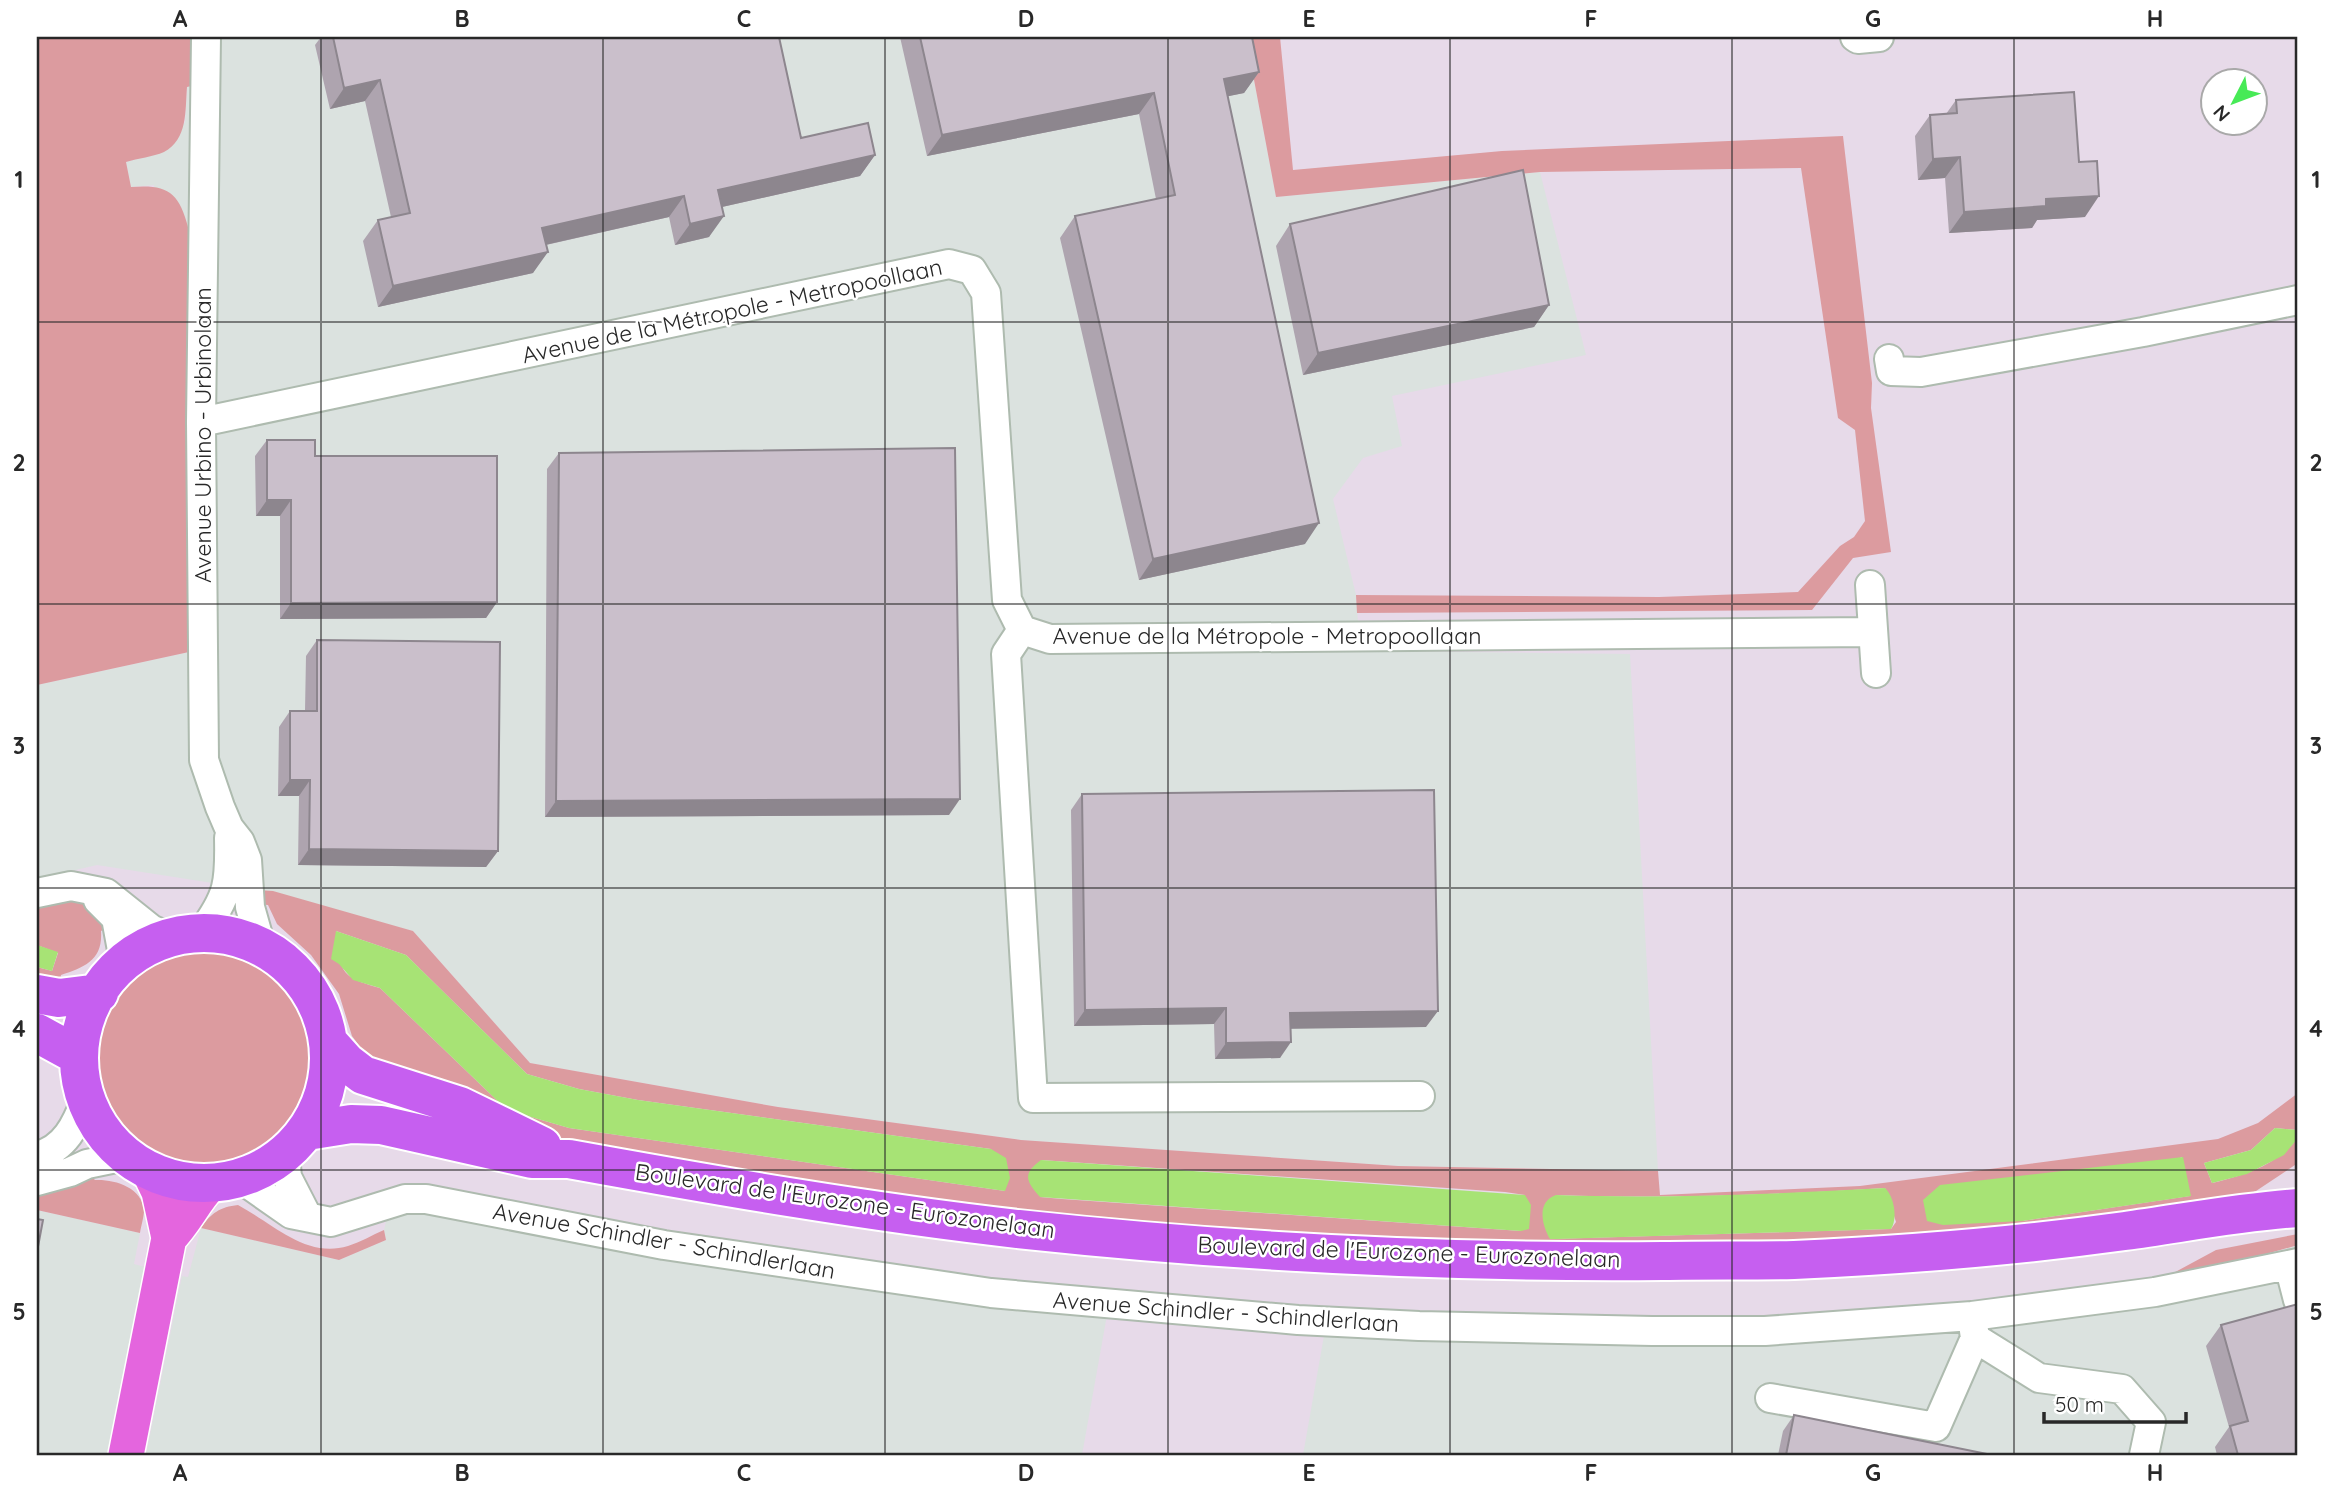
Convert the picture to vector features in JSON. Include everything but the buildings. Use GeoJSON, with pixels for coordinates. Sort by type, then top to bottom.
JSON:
{"type":"FeatureCollection","features":[{"type":"Feature","properties":{"kind":"highway"},"geometry":{"type":"LineString","coordinates":[[185,935],[232,936],[261,946],[290,966],[312,993],[326,1024],[329,1070],[324,1097],[296,1143],[264,1169],[226,1181],[178,1181],[137,1164],[102,1130],[86,1099],[80,1078],[79,1056],[83,1025],[108,977],[124,961],[146,947],[185,935]]}},
{"type":"Feature","properties":{"kind":"highway"},"geometry":{"type":"LineString","coordinates":[[37,994],[59,998],[99,993]]}},
{"type":"Feature","properties":{"kind":"highway"},"geometry":{"type":"LineString","coordinates":[[37,1033],[79,1056]]}},
{"type":"Feature","properties":{"kind":"highway","name":"Boulevard de l'Eurozone - Eurozonelaan"},"geometry":{"type":"LineString","coordinates":[[329,1043],[346,1062],[363,1075],[460,1106],[569,1159]]}},
{"type":"Feature","properties":{"kind":"highway","name":"Boulevard de l'Eurozone - Eurozonelaan"},"geometry":{"type":"LineString","coordinates":[[296,1143],[351,1124],[381,1125],[532,1159],[569,1159],[857,1207],[1017,1228],[1183,1243],[1434,1258],[1564,1262],[1795,1260],[2028,1242],[2124,1231],[2251,1211],[2298,1208]]}},
{"type":"Feature","properties":{"kind":"highway","name":"Boulevard de l'Eurozone - Eurozonelaan"},"geometry":{"type":"LineString","coordinates":[[2251,1211],[2298,1184]]}},
{"type":"Feature","properties":{"kind":"main road"},"geometry":{"type":"LineString","coordinates":[[126,1455],[169,1238],[159,1192],[137,1164]]}},
{"type":"Feature","properties":{"kind":"main road"},"geometry":{"type":"LineString","coordinates":[[169,1238],[178,1229],[195,1200],[226,1181]]}},
{"type":"Feature","properties":{"kind":"street","name":"Avenue Urbino - Urbinolaan"},"geometry":{"type":"LineString","coordinates":[[206,37],[201,422],[204,760],[211,787],[247,860],[250,907],[261,946]]}},
{"type":"Feature","properties":{"kind":"street"},"geometry":{"type":"LineString","coordinates":[[1855,37],[1879,37]]}},
{"type":"Feature","properties":{"kind":"street","name":"Avenue de la Métropole - Metropoollaan"},"geometry":{"type":"LineString","coordinates":[[201,422],[949,264],[972,270],[986,293],[1007,600],[1022,630],[1050,639],[1872,632]]}},
{"type":"Feature","properties":{"kind":"street"},"geometry":{"type":"LineString","coordinates":[[1889,359],[1891,371],[1921,372],[2143,332],[2298,300]]}},
{"type":"Feature","properties":{"kind":"street"},"geometry":{"type":"LineString","coordinates":[[1870,584],[1876,673]]}},
{"type":"Feature","properties":{"kind":"street"},"geometry":{"type":"LineString","coordinates":[[1022,630],[1006,653],[1032,1098],[1420,1096]]}},
{"type":"Feature","properties":{"kind":"street","name":"Avenue Urbino - Urbinolaan"},"geometry":{"type":"LineString","coordinates":[[185,935],[222,902],[231,867],[229,828]]}},
{"type":"Feature","properties":{"kind":"street"},"geometry":{"type":"LineString","coordinates":[[37,893],[71,886],[106,893],[151,929],[185,935]]}},
{"type":"Feature","properties":{"kind":"street"},"geometry":{"type":"LineString","coordinates":[[89,890],[116,918],[124,961]]}},
{"type":"Feature","properties":{"kind":"street"},"geometry":{"type":"LineString","coordinates":[[37,1156],[49,1153],[66,1138],[76,1124],[86,1099]]}},
{"type":"Feature","properties":{"kind":"street"},"geometry":{"type":"LineString","coordinates":[[296,1143],[288,1177],[307,1216]]}},
{"type":"Feature","properties":{"kind":"street"},"geometry":{"type":"LineString","coordinates":[[37,1181],[88,1164],[137,1164]]}},
{"type":"Feature","properties":{"kind":"street","name":"Avenue Schindler - Schindlerlaan"},"geometry":{"type":"LineString","coordinates":[[226,1181],[291,1214],[320,1221],[331,1222],[405,1199],[426,1199],[664,1245],[1004,1294],[1298,1320],[1511,1329],[1765,1331],[1973,1327],[2293,1264]]}},
{"type":"Feature","properties":{"kind":"street"},"geometry":{"type":"LineString","coordinates":[[2293,1264],[2298,1300]]}},
{"type":"Feature","properties":{"kind":"street"},"geometry":{"type":"LineString","coordinates":[[1770,1398],[1936,1427],[1973,1327],[2039,1378],[2122,1389],[2151,1422],[2147,1453]]}},
{"type":"Feature","properties":{"kind":"shaded area"},"geometry":{"type":"Polygon","coordinates":[[[37,37],[200,37],[200,84],[187,87],[184,124],[172,146],[164,152],[126,162],[131,187],[154,187],[170,193],[176,198],[188,227],[189,652],[37,685],[37,37]]]}},
{"type":"Feature","properties":{"kind":"shaded area"},"geometry":{"type":"Polygon","coordinates":[[[200,37],[1246,37],[1276,197],[1540,172],[1586,355],[1392,396],[1402,446],[1363,458],[1333,499],[1356,595],[1360,651],[1630,654],[1658,1171],[1398,1166],[1021,1140],[778,1107],[530,1063],[413,931],[257,890],[97,865],[37,879],[37,685],[189,652],[154,185],[131,187],[126,162],[163,152],[185,122],[187,87],[200,37]]]}},
{"type":"Feature","properties":{"kind":"shaded area"},"geometry":{"type":"Polygon","coordinates":[[[1246,37],[1280,37],[1293,170],[1502,151],[1843,136],[1872,383],[1871,408],[1891,552],[1853,558],[1812,610],[1357,613],[1356,595],[1659,597],[1798,592],[1840,546],[1854,537],[1865,521],[1855,430],[1838,418],[1801,168],[1540,172],[1276,197],[1246,37]]]}},
{"type":"Feature","properties":{"kind":"shaded area"},"geometry":{"type":"Polygon","coordinates":[[[257,890],[273,891],[413,931],[530,1063],[778,1107],[1021,1140],[1398,1166],[1658,1171],[1660,1195],[1860,1186],[2218,1139],[2258,1123],[2298,1093],[2298,1130],[2275,1128],[2251,1150],[2204,1163],[2212,1183],[2225,1180],[2269,1163],[2298,1138],[2298,1163],[2256,1191],[2222,1204],[1788,1247],[1332,1241],[859,1196],[573,1148],[366,1055],[352,1036],[339,994],[311,955],[277,924],[268,905],[256,904],[257,890]],[[336,931],[344,971],[357,980],[380,988],[507,1110],[569,1128],[1005,1191],[991,1149],[638,1100],[579,1089],[527,1074],[406,955],[336,931]],[[2182,1157],[2022,1221],[2190,1196],[2182,1157]],[[1041,1160],[1040,1197],[1521,1231],[1525,1195],[1041,1160]],[[1885,1188],[1762,1194],[1556,1195],[1550,1239],[1891,1229],[1896,1222],[1885,1188]]]}},
{"type":"Feature","properties":{"kind":"shaded area"},"geometry":{"type":"Polygon","coordinates":[[[70,901],[84,903],[110,926],[101,931],[99,949],[91,961],[61,975],[59,986],[37,985],[37,967],[52,971],[58,953],[37,945],[37,908],[70,901]]]}},
{"type":"Feature","properties":{"kind":"shaded area"},"geometry":{"type":"Polygon","coordinates":[[[336,931],[406,955],[527,1074],[579,1089],[638,1100],[991,1149],[1006,1158],[1010,1178],[1005,1191],[569,1128],[507,1110],[380,988],[353,980],[331,959],[336,931]]]}},
{"type":"Feature","properties":{"kind":"shaded area"},"geometry":{"type":"Polygon","coordinates":[[[37,945],[58,952],[52,971],[37,967],[37,945]]]}},
{"type":"Feature","properties":{"kind":"shaded area"},"geometry":{"type":"Polygon","coordinates":[[[204,953],[245,961],[280,984],[303,1019],[311,1060],[303,1101],[280,1136],[245,1159],[204,1167],[163,1159],[128,1136],[105,1101],[97,1060],[105,1019],[128,984],[163,961],[204,953]]]}},
{"type":"Feature","properties":{"kind":"shaded area"},"geometry":{"type":"Polygon","coordinates":[[[2275,1128],[2298,1130],[2298,1138],[2284,1155],[2247,1174],[2212,1183],[2204,1163],[2251,1150],[2275,1128]]]}},
{"type":"Feature","properties":{"kind":"shaded area"},"geometry":{"type":"Polygon","coordinates":[[[2183,1157],[2191,1196],[2022,1221],[1943,1225],[1927,1221],[1923,1200],[1940,1185],[2183,1157]]]}},
{"type":"Feature","properties":{"kind":"shaded area"},"geometry":{"type":"Polygon","coordinates":[[[1041,1160],[1525,1195],[1531,1205],[1529,1229],[1521,1231],[1040,1197],[1028,1178],[1031,1169],[1041,1160]]]}},
{"type":"Feature","properties":{"kind":"shaded area"},"geometry":{"type":"Polygon","coordinates":[[[89,1174],[95,1180],[126,1186],[138,1195],[144,1210],[140,1233],[37,1210],[37,1188],[89,1174]]]}},
{"type":"Feature","properties":{"kind":"shaded area"},"geometry":{"type":"Polygon","coordinates":[[[1885,1188],[1894,1207],[1891,1229],[1550,1239],[1542,1214],[1546,1203],[1556,1195],[1679,1196],[1885,1188]]]}},
{"type":"Feature","properties":{"kind":"shaded area"},"geometry":{"type":"Polygon","coordinates":[[[238,1205],[290,1237],[318,1248],[348,1246],[384,1230],[386,1240],[339,1260],[201,1228],[216,1212],[238,1205]]]}},
{"type":"Feature","properties":{"kind":"shaded area"},"geometry":{"type":"Polygon","coordinates":[[[37,1210],[140,1233],[134,1264],[145,1267],[108,1455],[37,1455],[37,1210]]]}},
{"type":"Feature","properties":{"kind":"shaded area"},"geometry":{"type":"Polygon","coordinates":[[[402,1210],[427,1210],[1107,1315],[1082,1455],[146,1455],[182,1276],[188,1277],[201,1228],[339,1260],[386,1240],[384,1230],[387,1217],[402,1210]]]}},
{"type":"Feature","properties":{"kind":"shaded area"},"geometry":{"type":"Polygon","coordinates":[[[2298,1234],[2298,1245],[2164,1283],[2166,1277],[2216,1250],[2298,1234]]]}},
{"type":"Feature","properties":{"kind":"shaded area"},"geometry":{"type":"Polygon","coordinates":[[[2298,1245],[2298,1455],[1303,1455],[1325,1330],[1914,1330],[2168,1305],[2164,1283],[2298,1245]]]}}]}
